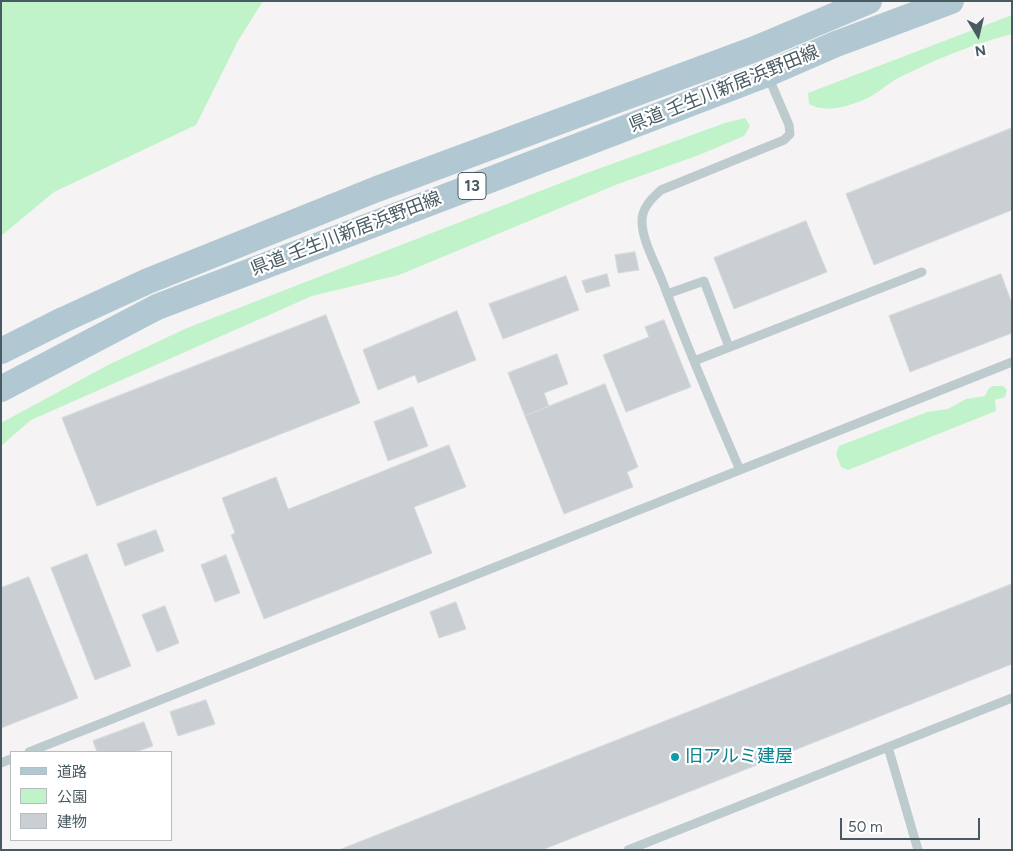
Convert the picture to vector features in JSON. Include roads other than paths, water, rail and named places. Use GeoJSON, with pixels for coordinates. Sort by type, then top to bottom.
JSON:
{"type":"FeatureCollection","features":[{"type":"Feature","properties":{"kind":"main road","name":"県道 壬生川新居浜野田線"},"geometry":{"type":"LineString","coordinates":[[1,389],[158,307],[761,62],[869,1]]}},
{"type":"Feature","properties":{"kind":"main road","name":"県道 壬生川新居浜野田線"},"geometry":{"type":"LineString","coordinates":[[1,352],[63,320],[166,274],[377,189],[761,62],[836,44],[951,1]]}},
{"type":"Feature","properties":{"kind":"lane"},"geometry":{"type":"LineString","coordinates":[[740,470],[667,294],[645,238],[642,223],[643,212],[654,196],[670,185],[784,140],[790,134],[786,116],[761,62]]}},
{"type":"Feature","properties":{"kind":"lane"},"geometry":{"type":"LineString","coordinates":[[694,361],[922,272]]}},
{"type":"Feature","properties":{"kind":"lane"},"geometry":{"type":"LineString","coordinates":[[667,294],[704,281],[729,347]]}},
{"type":"Feature","properties":{"kind":"lane"},"geometry":{"type":"LineString","coordinates":[[32,751],[1012,362]]}},
{"type":"Feature","properties":{"kind":"lane"},"geometry":{"type":"LineString","coordinates":[[628,850],[1012,698]]}},
{"type":"Feature","properties":{"kind":"lane"},"geometry":{"type":"LineString","coordinates":[[888,747],[918,850]]}},
{"type":"Feature","properties":{"kind":"place","name":"旧アルミ建屋"},"geometry":{"type":"Point","coordinates":[675,757]}}]}
